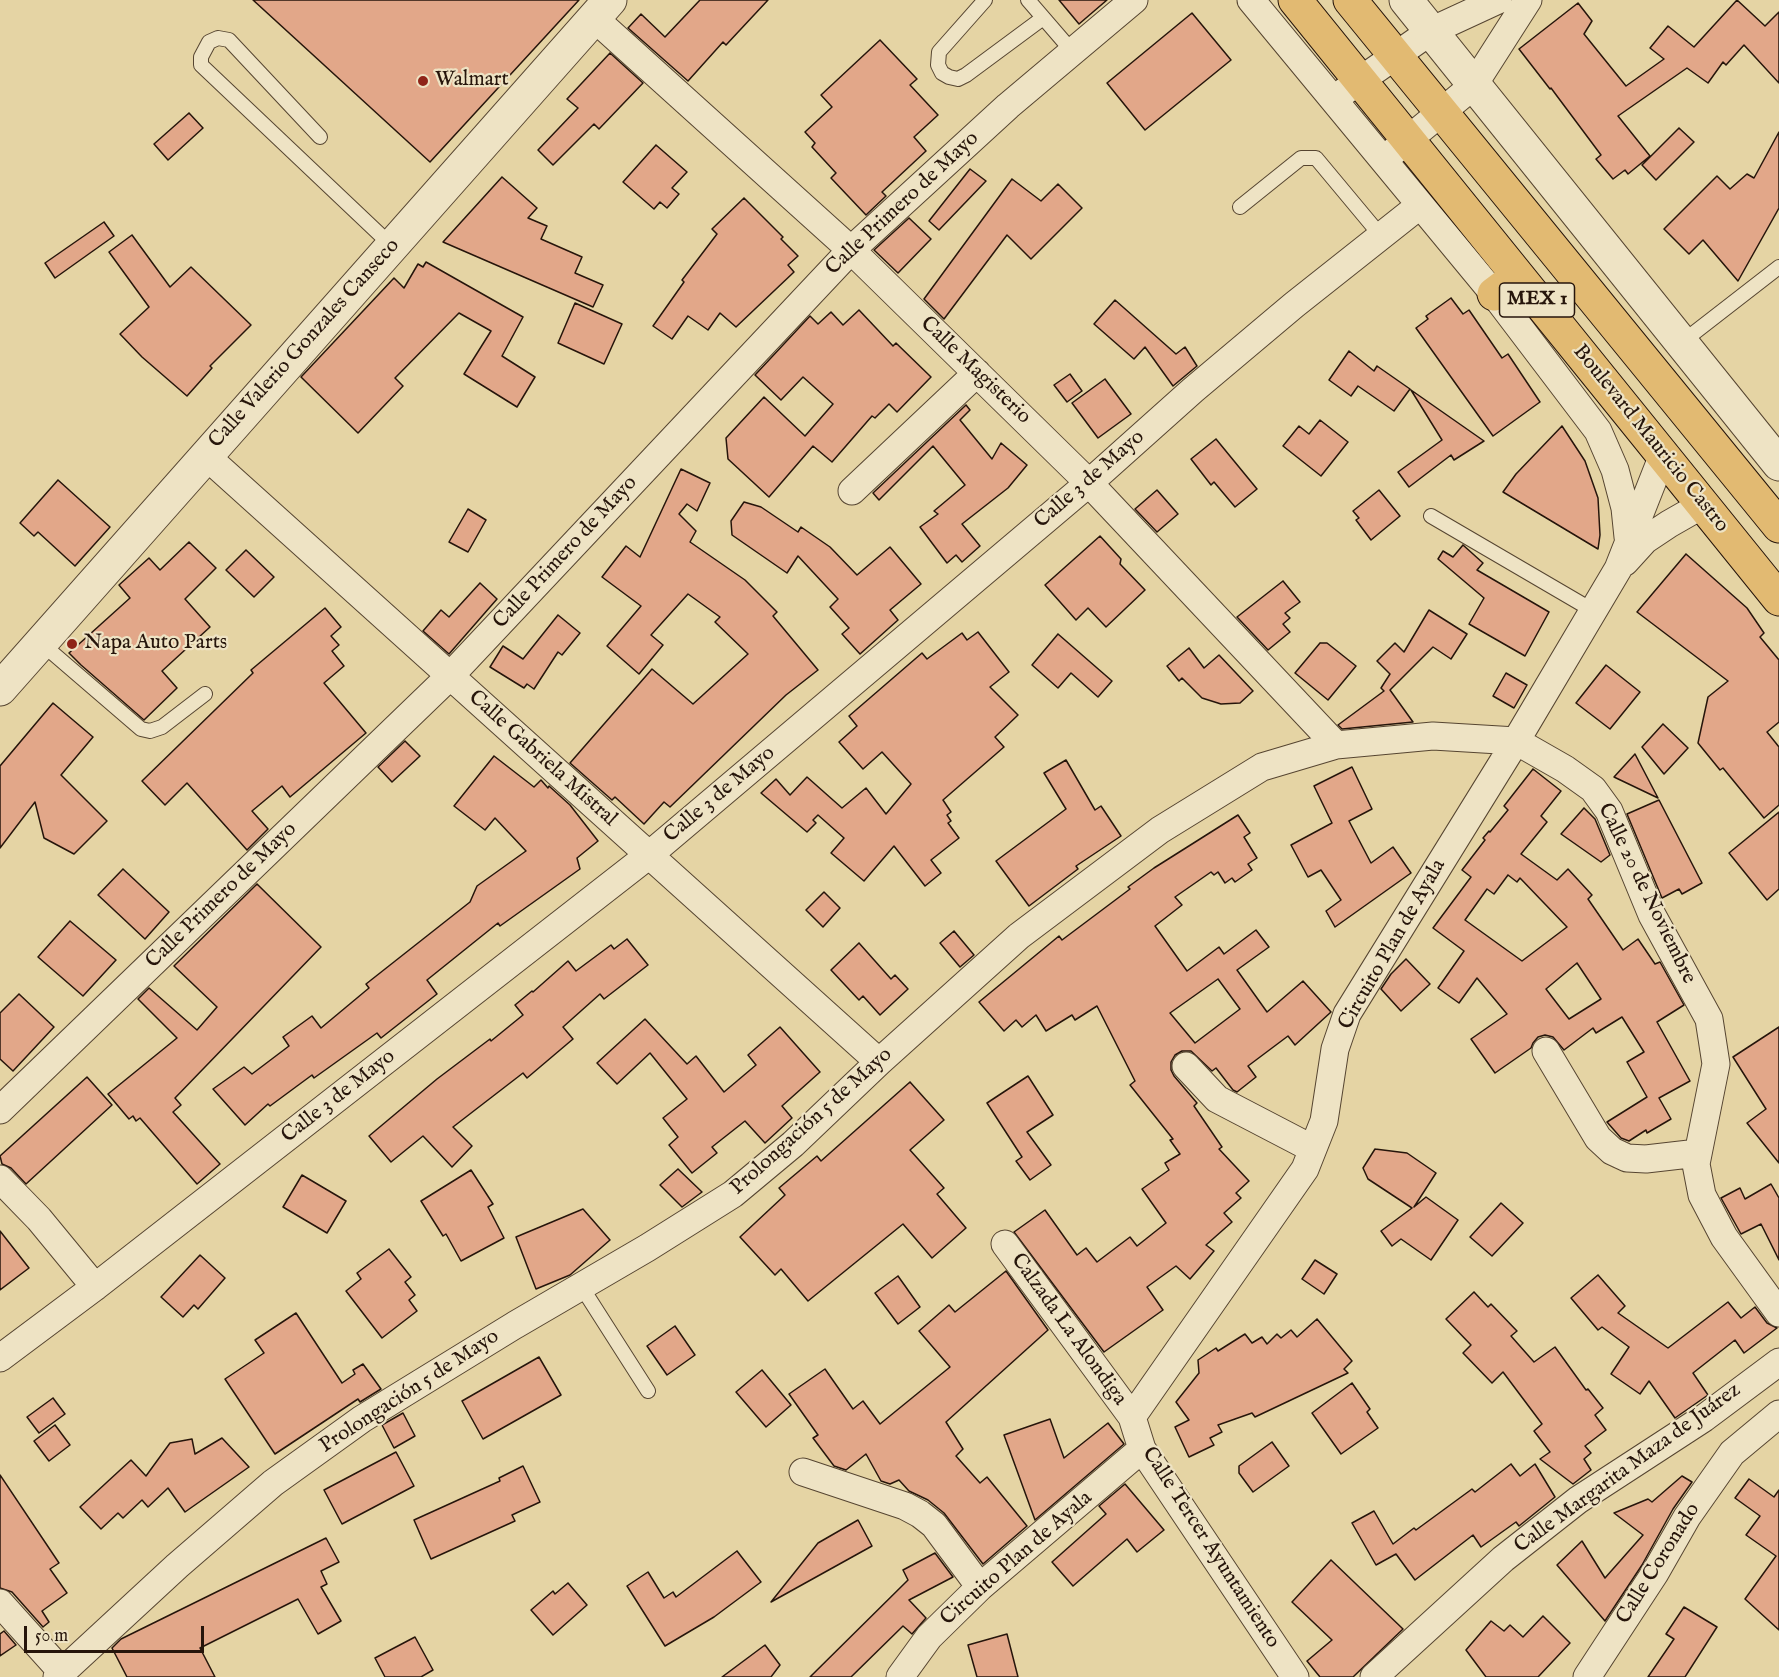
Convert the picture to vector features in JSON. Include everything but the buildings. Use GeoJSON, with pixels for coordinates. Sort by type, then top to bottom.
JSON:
{"type":"FeatureCollection","features":[{"type":"Feature","properties":{"kind":"main road","name":"Boulevard Mauricio Castro"},"geometry":{"type":"LineString","coordinates":[[1295,0],[1409,139],[1506,285],[1663,455],[1779,599]]}},
{"type":"Feature","properties":{"kind":"main road","name":"MEX 1"},"geometry":{"type":"LineString","coordinates":[[1350,0],[1779,526]]}},
{"type":"Feature","properties":{"kind":"street","name":"Calle Primero de Mayo"},"geometry":{"type":"LineString","coordinates":[[0,1110],[450,676],[851,250],[1008,106],[1134,0]]}},
{"type":"Feature","properties":{"kind":"street"},"geometry":{"type":"LineString","coordinates":[[1251,0],[1419,206],[1506,285],[1598,431],[1615,470],[1625,508],[1629,543]]}},
{"type":"Feature","properties":{"kind":"street"},"geometry":{"type":"LineString","coordinates":[[1406,0],[1779,464]]}},
{"type":"Feature","properties":{"kind":"street"},"geometry":{"type":"LineString","coordinates":[[1382,160],[1473,86],[1528,0]]}},
{"type":"Feature","properties":{"kind":"street"},"geometry":{"type":"LineString","coordinates":[[1332,100],[1431,31],[1481,3]]}},
{"type":"Feature","properties":{"kind":"street","name":"Calle Valerio Gonzales Canseco"},"geometry":{"type":"LineString","coordinates":[[0,689],[602,9]]}},
{"type":"Feature","properties":{"kind":"street","name":"Calle Magisterio"},"geometry":{"type":"LineString","coordinates":[[602,9],[1089,483],[1336,745]]}},
{"type":"Feature","properties":{"kind":"street","name":"Calle 3 de Mayo"},"geometry":{"type":"LineString","coordinates":[[0,1358],[95,1287],[649,855],[1089,483],[1276,320],[1419,206]]}},
{"type":"Feature","properties":{"kind":"street"},"geometry":{"type":"LineString","coordinates":[[852,491],[976,373]]}},
{"type":"Feature","properties":{"kind":"street","name":"Circuito Plan de Ayala"},"geometry":{"type":"LineString","coordinates":[[1132,1417],[1305,1169],[1323,1121],[1335,1049],[1347,1014],[1516,741],[1618,569],[1663,455]]}},
{"type":"Feature","properties":{"kind":"street","name":"Calle Gabriela Mistral"},"geometry":{"type":"LineString","coordinates":[[206,456],[879,1062]]}},
{"type":"Feature","properties":{"kind":"street","name":"Circuito Plan de Ayala"},"geometry":{"type":"LineString","coordinates":[[1618,569],[1645,540],[1704,504]]}},
{"type":"Feature","properties":{"kind":"street","name":"Prolongación 5 de Mayo"},"geometry":{"type":"LineString","coordinates":[[60,1675],[177,1566],[273,1483],[362,1419],[733,1194],[793,1144],[879,1062],[1019,936],[1160,830],[1262,767],[1336,745],[1433,736],[1516,741]]}},
{"type":"Feature","properties":{"kind":"street","name":"Calle 20 de Noviembre"},"geometry":{"type":"LineString","coordinates":[[1516,741],[1565,769],[1593,789],[1609,811],[1652,915],[1709,1019],[1716,1064],[1696,1164],[1702,1195],[1724,1238],[1779,1313]]}},
{"type":"Feature","properties":{"kind":"street"},"geometry":{"type":"LineString","coordinates":[[1546,1051],[1598,1138],[1612,1151],[1627,1158],[1646,1159],[1698,1154]]}},
{"type":"Feature","properties":{"kind":"street"},"geometry":{"type":"LineString","coordinates":[[1186,1066],[1218,1099],[1312,1149]]}},
{"type":"Feature","properties":{"kind":"street"},"geometry":{"type":"LineString","coordinates":[[0,1179],[39,1219],[95,1287]]}},
{"type":"Feature","properties":{"kind":"street","name":"Calzada La Alondiga"},"geometry":{"type":"LineString","coordinates":[[1005,1244],[1132,1417]]}},
{"type":"Feature","properties":{"kind":"street","name":"Calle Margarita Maza de Juárez"},"geometry":{"type":"LineString","coordinates":[[1374,1677],[1503,1559],[1578,1500],[1704,1418],[1779,1362]]}},
{"type":"Feature","properties":{"kind":"street"},"geometry":{"type":"LineString","coordinates":[[1704,1418],[1732,1453],[1779,1414]]}},
{"type":"Feature","properties":{"kind":"street","name":"Calle Tercer Ayuntamiento"},"geometry":{"type":"LineString","coordinates":[[1132,1417],[1142,1449],[1295,1677]]}},
{"type":"Feature","properties":{"kind":"street","name":"Circuito Plan de Ayala"},"geometry":{"type":"LineString","coordinates":[[900,1677],[929,1637],[980,1587],[1142,1449]]}},
{"type":"Feature","properties":{"kind":"street","name":"Calle Coronado"},"geometry":{"type":"LineString","coordinates":[[1587,1677],[1687,1517],[1732,1453]]}},
{"type":"Feature","properties":{"kind":"street"},"geometry":{"type":"LineString","coordinates":[[803,1472],[905,1506],[920,1514],[934,1525],[980,1587]]}},
{"type":"Feature","properties":{"kind":"street"},"geometry":{"type":"LineString","coordinates":[[0,1602],[60,1675]]}},
{"type":"Feature","properties":{"kind":"lane"},"geometry":{"type":"LineString","coordinates":[[985,0],[939,52],[938,65],[942,73],[949,77],[958,79],[966,75],[1043,18]]}},
{"type":"Feature","properties":{"kind":"lane"},"geometry":{"type":"LineString","coordinates":[[1028,0],[1072,51]]}},
{"type":"Feature","properties":{"kind":"lane"},"geometry":{"type":"LineString","coordinates":[[320,137],[229,40],[218,38],[208,42],[201,57],[201,65],[392,246]]}},
{"type":"Feature","properties":{"kind":"lane"},"geometry":{"type":"LineString","coordinates":[[1240,207],[1301,158],[1317,158],[1381,236]]}},
{"type":"Feature","properties":{"kind":"lane"},"geometry":{"type":"LineString","coordinates":[[1681,344],[1779,267]]}},
{"type":"Feature","properties":{"kind":"lane"},"geometry":{"type":"LineString","coordinates":[[1431,516],[1592,610]]}},
{"type":"Feature","properties":{"kind":"lane"},"geometry":{"type":"LineString","coordinates":[[41,643],[141,729],[150,731],[162,727],[205,694]]}},
{"type":"Feature","properties":{"kind":"lane"},"geometry":{"type":"LineString","coordinates":[[581,1286],[648,1391]]}},
{"type":"Feature","properties":{"kind":"place","name":"Walmart"},"geometry":{"type":"Point","coordinates":[423,81]}},
{"type":"Feature","properties":{"kind":"place","name":"Napa Auto Parts"},"geometry":{"type":"Point","coordinates":[72,644]}}]}
